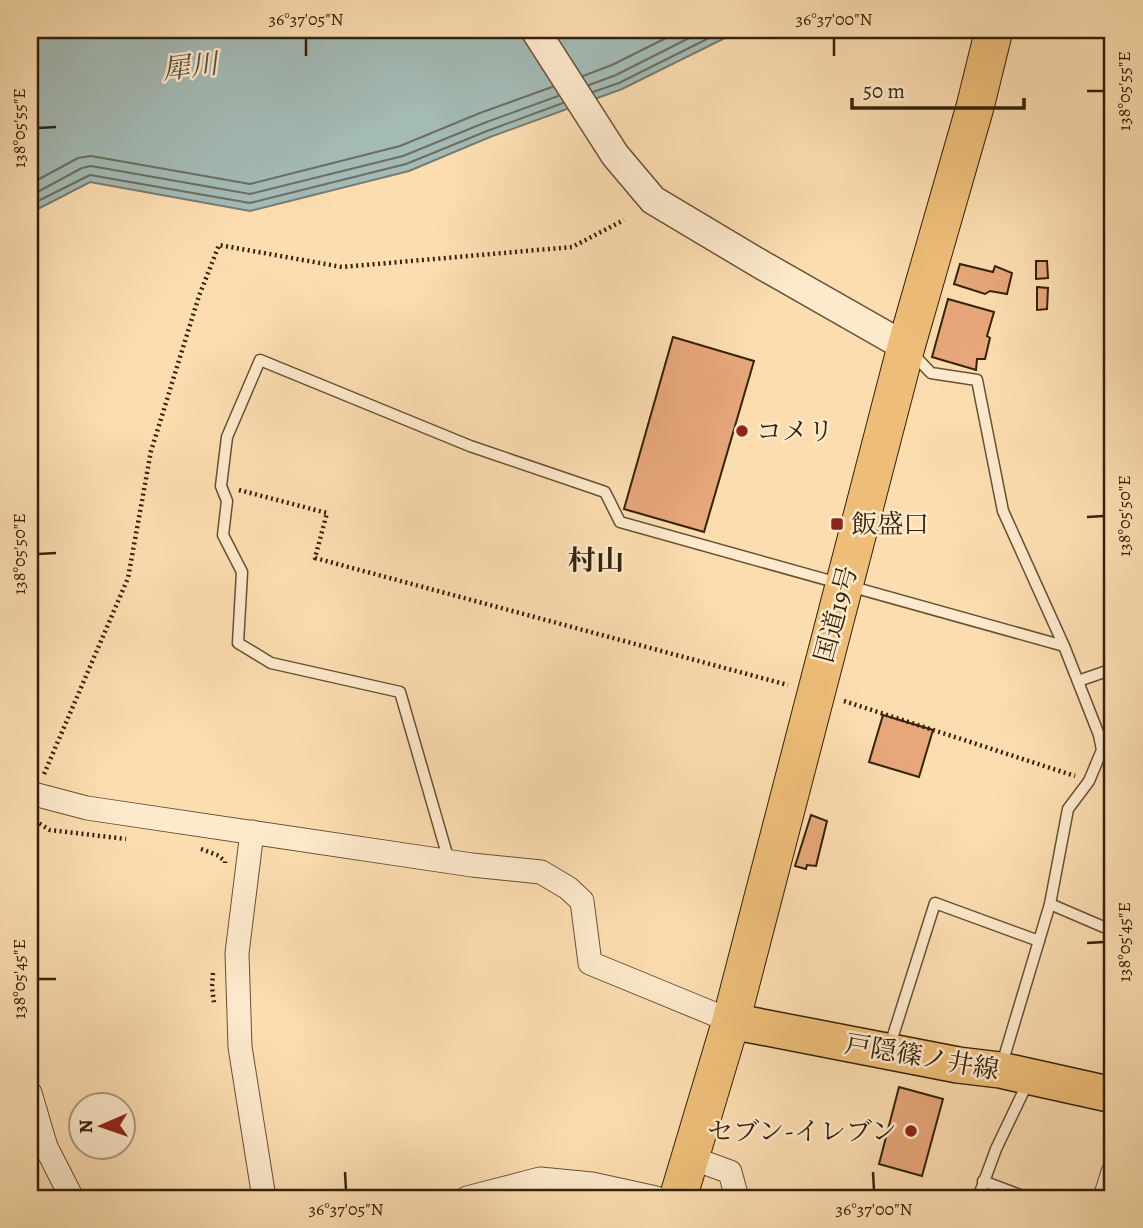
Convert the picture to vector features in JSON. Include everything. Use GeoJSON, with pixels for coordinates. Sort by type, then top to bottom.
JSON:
{"type":"FeatureCollection","features":[{"type":"Feature","properties":{"kind":"highway","name":"国道19号"},"geometry":{"type":"LineString","coordinates":[[677,1198],[731,1021],[906,347],[975,107],[994,30]]}},
{"type":"Feature","properties":{"kind":"main road","name":"戸隠篠ノ井線"},"geometry":{"type":"LineString","coordinates":[[731,1021],[1016,1074],[1113,1095]]}},
{"type":"Feature","properties":{"kind":"street"},"geometry":{"type":"LineString","coordinates":[[536,30],[615,155],[653,200],[906,347]]}},
{"type":"Feature","properties":{"kind":"street"},"geometry":{"type":"LineString","coordinates":[[30,793],[87,807],[449,861],[541,872],[568,888],[582,901],[590,963],[731,1021]]}},
{"type":"Feature","properties":{"kind":"street"},"geometry":{"type":"LineString","coordinates":[[252,832],[237,953],[240,1047],[264,1198]]}},
{"type":"Feature","properties":{"kind":"street"},"geometry":{"type":"LineString","coordinates":[[30,1093],[46,1147],[72,1198]]}},
{"type":"Feature","properties":{"kind":"street"},"geometry":{"type":"LineString","coordinates":[[689,1157],[730,1172],[737,1198]]}},
{"type":"Feature","properties":{"kind":"street"},"geometry":{"type":"LineString","coordinates":[[1105,1198],[1113,1172]]}},
{"type":"Feature","properties":{"kind":"street"},"geometry":{"type":"LineString","coordinates":[[467,1198],[540,1179],[592,1184],[656,1198]]}},
{"type":"Feature","properties":{"kind":"lane"},"geometry":{"type":"LineString","coordinates":[[906,347],[931,373],[977,380],[1003,511],[1064,646],[1099,735],[1102,750],[1089,781],[1068,809],[1050,904],[1039,941],[1016,1074],[996,1149],[978,1198]]}},
{"type":"Feature","properties":{"kind":"lane"},"geometry":{"type":"LineString","coordinates":[[449,861],[400,692],[271,663],[238,643],[242,572],[223,535],[227,501],[221,486],[228,437],[260,360],[470,446],[605,492],[620,522],[1064,646]]}},
{"type":"Feature","properties":{"kind":"lane"},"geometry":{"type":"LineString","coordinates":[[1078,681],[1113,669]]}},
{"type":"Feature","properties":{"kind":"lane"},"geometry":{"type":"LineString","coordinates":[[1101,742],[1113,739]]}},
{"type":"Feature","properties":{"kind":"lane"},"geometry":{"type":"LineString","coordinates":[[888,1051],[935,903],[1039,941]]}},
{"type":"Feature","properties":{"kind":"lane"},"geometry":{"type":"LineString","coordinates":[[1050,904],[1113,931]]}},
{"type":"Feature","properties":{"kind":"lane"},"geometry":{"type":"LineString","coordinates":[[983,1181],[1028,1198]]}},
{"type":"Feature","properties":{"kind":"path"},"geometry":{"type":"LineString","coordinates":[[221,486],[327,513],[315,558],[815,692],[1089,781]]}},
{"type":"Feature","properties":{"kind":"path"},"geometry":{"type":"LineString","coordinates":[[30,817],[50,830],[130,839]]}},
{"type":"Feature","properties":{"kind":"path"},"geometry":{"type":"LineString","coordinates":[[195,847],[225,861],[224,870]]}},
{"type":"Feature","properties":{"kind":"path"},"geometry":{"type":"LineString","coordinates":[[215,960],[212,987],[215,1013]]}},
{"type":"Feature","properties":{"kind":"water","name":"犀川"},"geometry":{"type":"Polygon","coordinates":[[[30,30],[741,30],[622,89],[490,137],[409,171],[250,211],[90,182],[30,213],[30,30]]]}},
{"type":"Feature","properties":{"kind":"building"},"geometry":{"type":"Polygon","coordinates":[[[1036,261],[1047,261],[1048,278],[1036,279],[1036,261]]]}},
{"type":"Feature","properties":{"kind":"building"},"geometry":{"type":"Polygon","coordinates":[[[960,264],[993,272],[995,266],[1012,273],[1007,294],[990,291],[985,294],[954,284],[960,264]]]}},
{"type":"Feature","properties":{"kind":"building"},"geometry":{"type":"Polygon","coordinates":[[[1037,287],[1048,288],[1047,309],[1037,310],[1037,287]]]}},
{"type":"Feature","properties":{"kind":"building"},"geometry":{"type":"Polygon","coordinates":[[[948,299],[994,312],[987,336],[990,338],[985,359],[977,359],[976,370],[932,357],[948,299]]]}},
{"type":"Feature","properties":{"kind":"building"},"geometry":{"type":"Polygon","coordinates":[[[673,337],[754,361],[704,532],[624,509],[673,337]]]}},
{"type":"Feature","properties":{"kind":"building"},"geometry":{"type":"Polygon","coordinates":[[[883,715],[933,730],[919,777],[869,762],[883,715]]]}},
{"type":"Feature","properties":{"kind":"building"},"geometry":{"type":"Polygon","coordinates":[[[811,815],[827,821],[816,866],[807,865],[806,869],[795,866],[811,815]]]}},
{"type":"Feature","properties":{"kind":"building","name":"セブン-イレブン"},"geometry":{"type":"Polygon","coordinates":[[[899,1087],[943,1099],[922,1176],[879,1164],[899,1087]]]}},
{"type":"Feature","properties":{"kind":"place","name":"コメリ"},"geometry":{"type":"Point","coordinates":[742,431]}},
{"type":"Feature","properties":{"kind":"place","name":"飯盛口"},"geometry":{"type":"Point","coordinates":[837,524]}},
{"type":"Feature","properties":{"kind":"place","name":"セブン-イレブン"},"geometry":{"type":"Point","coordinates":[911,1131]}},
{"type":"Feature","properties":{"kind":"district","name":"村山"},"geometry":{"type":"Point","coordinates":[596,561]}}]}
